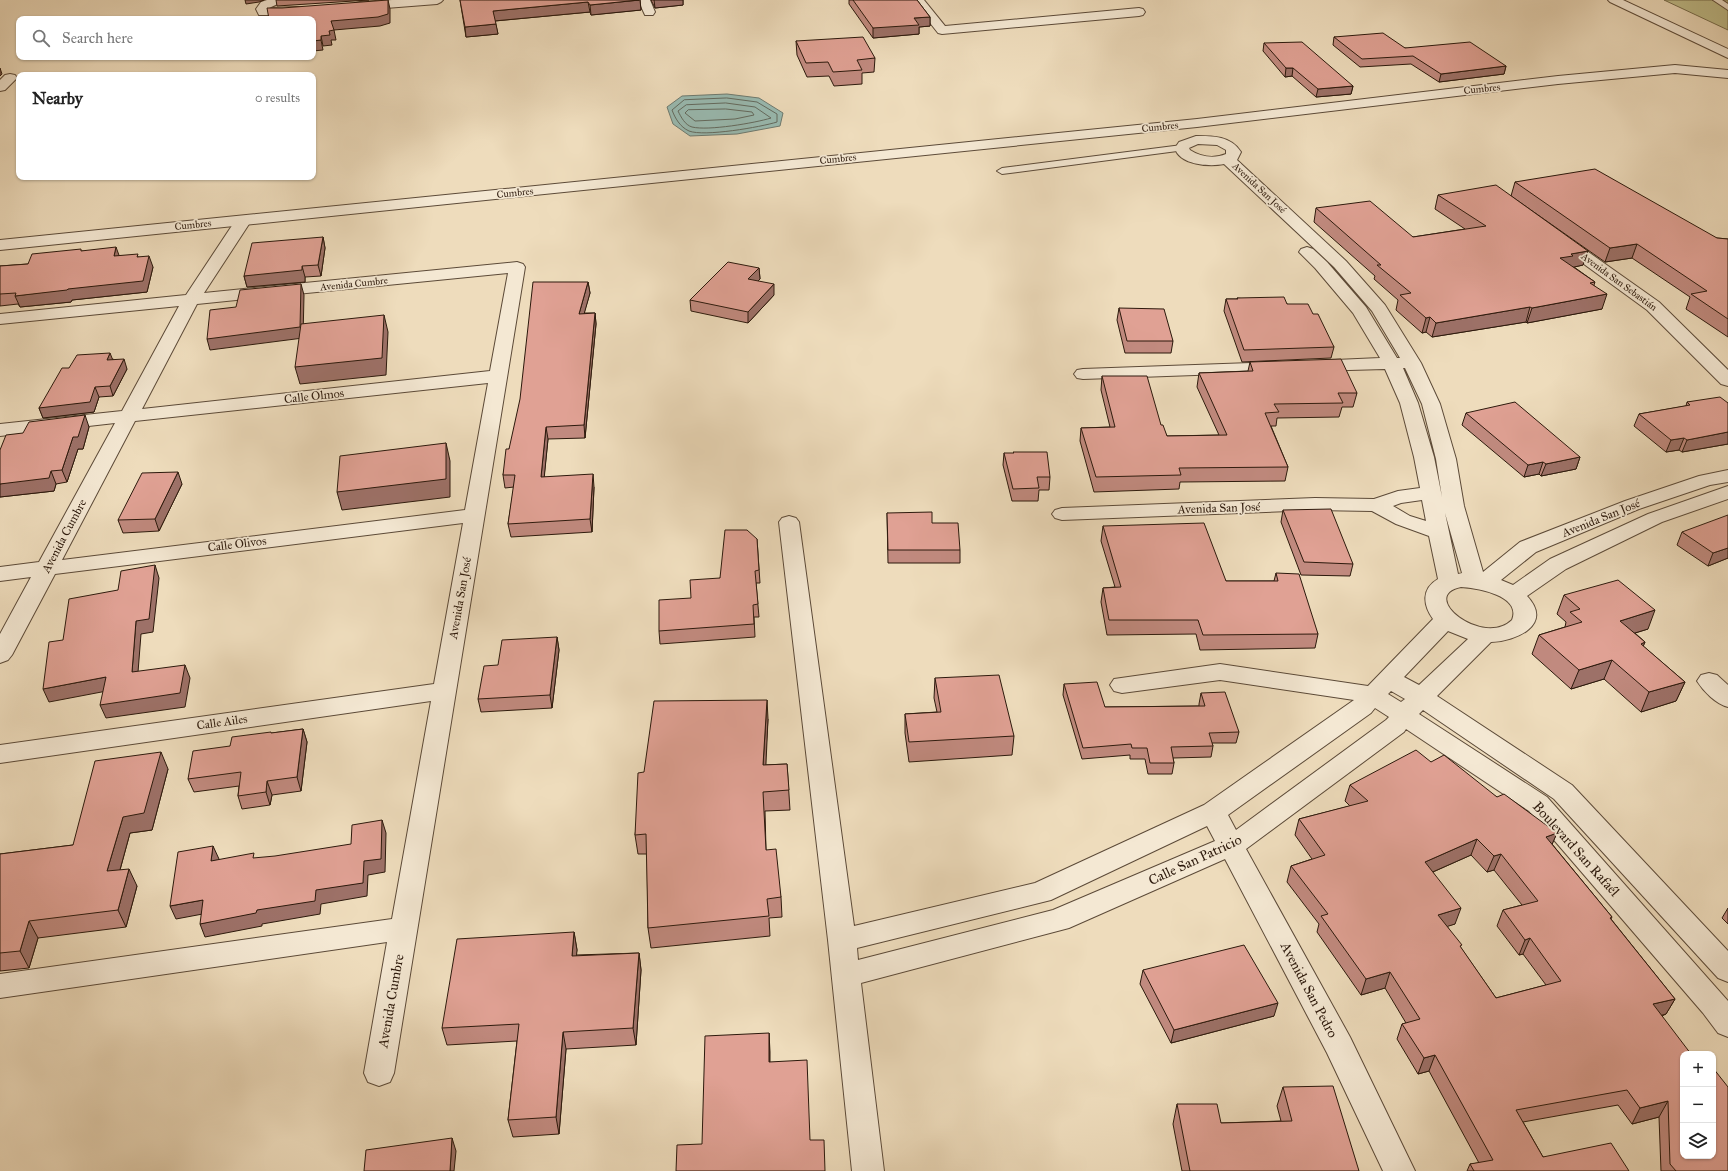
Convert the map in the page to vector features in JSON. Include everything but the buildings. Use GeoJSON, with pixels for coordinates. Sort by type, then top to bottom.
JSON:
{"type":"FeatureCollection","features":[{"type":"Feature","properties":{"kind":"street"},"geometry":{"type":"LineString","coordinates":[[278,0],[265,5],[262,9],[263,12],[307,10]]}},
{"type":"Feature","properties":{"kind":"street"},"geometry":{"type":"LineString","coordinates":[[345,7],[437,0]]}},
{"type":"Feature","properties":{"kind":"street"},"geometry":{"type":"LineString","coordinates":[[644,0],[649,12]]}},
{"type":"Feature","properties":{"kind":"street"},"geometry":{"type":"LineString","coordinates":[[918,0],[942,30],[1139,12]]}},
{"type":"Feature","properties":{"kind":"street"},"geometry":{"type":"LineString","coordinates":[[1614,0],[1728,55]]}},
{"type":"Feature","properties":{"kind":"street"},"geometry":{"type":"LineString","coordinates":[[1698,53],[1704,52],[1728,55]]}},
{"type":"Feature","properties":{"kind":"street"},"geometry":{"type":"LineString","coordinates":[[1675,69],[1685,56]]}},
{"type":"Feature","properties":{"kind":"street","name":"Cumbres"},"geometry":{"type":"LineString","coordinates":[[0,245],[1197,123],[1448,92],[1675,69],[1728,74]]}},
{"type":"Feature","properties":{"kind":"street"},"geometry":{"type":"LineString","coordinates":[[0,87],[10,78]]}},
{"type":"Feature","properties":{"kind":"street"},"geometry":{"type":"LineString","coordinates":[[1197,123],[1213,141]]}},
{"type":"Feature","properties":{"kind":"street"},"geometry":{"type":"LineString","coordinates":[[1181,124],[1196,140]]}},
{"type":"Feature","properties":{"kind":"street"},"geometry":{"type":"LineString","coordinates":[[1196,140],[1213,141],[1221,142],[1233,149],[1233,156],[1220,160],[1199,160],[1188,156],[1182,148],[1184,145],[1196,140]]}},
{"type":"Feature","properties":{"kind":"street","name":"Avenida San José"},"geometry":{"type":"LineString","coordinates":[[1220,160],[1297,224],[1340,264],[1379,309],[1412,363],[1431,404],[1446,459],[1454,506],[1480,582],[1528,548],[1632,505],[1706,480],[1728,476]]}},
{"type":"Feature","properties":{"kind":"street","name":"Avenida San José"},"geometry":{"type":"LineString","coordinates":[[1220,160],[1278,226],[1321,266],[1360,311],[1392,364],[1409,403],[1440,533],[1449,582]]}},
{"type":"Feature","properties":{"kind":"street","name":"Avenida Cumbre"},"geometry":{"type":"LineString","coordinates":[[0,655],[191,300],[243,221]]}},
{"type":"Feature","properties":{"kind":"street"},"geometry":{"type":"LineString","coordinates":[[1278,226],[1297,224]]}},
{"type":"Feature","properties":{"kind":"street","name":"Avenida San Sebastián"},"geometry":{"type":"LineString","coordinates":[[1551,233],[1653,306],[1728,380]]}},
{"type":"Feature","properties":{"kind":"street","name":"Avenida Cumbre"},"geometry":{"type":"LineString","coordinates":[[0,319],[517,267]]}},
{"type":"Feature","properties":{"kind":"street","name":"Avenida San José"},"geometry":{"type":"LineString","coordinates":[[404,928],[517,267]]}},
{"type":"Feature","properties":{"kind":"street"},"geometry":{"type":"LineString","coordinates":[[1083,374],[1412,363]]}},
{"type":"Feature","properties":{"kind":"street","name":"Calle Olmos"},"geometry":{"type":"LineString","coordinates":[[129,416],[498,376]]}},
{"type":"Feature","properties":{"kind":"street"},"geometry":{"type":"LineString","coordinates":[[0,430],[129,416]]}},
{"type":"Feature","properties":{"kind":"street","name":"Avenida San José"},"geometry":{"type":"LineString","coordinates":[[1513,595],[1558,564],[1655,518],[1728,492]]}},
{"type":"Feature","properties":{"kind":"street","name":"Avenida San José"},"geometry":{"type":"LineString","coordinates":[[1062,514],[1315,504],[1376,505],[1398,498],[1431,494]]}},
{"type":"Feature","properties":{"kind":"street","name":"Avenida San José"},"geometry":{"type":"LineString","coordinates":[[1376,505],[1404,520],[1440,533]]}},
{"type":"Feature","properties":{"kind":"street","name":"Calle Olivos"},"geometry":{"type":"LineString","coordinates":[[0,574],[474,514]]}},
{"type":"Feature","properties":{"kind":"street"},"geometry":{"type":"LineString","coordinates":[[789,522],[842,940],[868,1171]]}},
{"type":"Feature","properties":{"kind":"street"},"geometry":{"type":"LineString","coordinates":[[1461,580],[1480,582],[1502,588],[1513,595],[1521,604],[1525,612],[1524,620],[1520,628],[1511,633],[1485,635],[1471,632],[1457,626],[1446,619],[1438,611],[1435,602],[1436,594],[1441,587],[1449,582],[1461,580]]}},
{"type":"Feature","properties":{"kind":"street"},"geometry":{"type":"LineString","coordinates":[[842,940],[1041,892],[1213,812],[1362,707],[1446,619]]}},
{"type":"Feature","properties":{"kind":"street","name":"Calle San Patricio"},"geometry":{"type":"LineString","coordinates":[[845,975],[1060,920],[1230,846],[1242,839],[1395,726],[1403,715],[1485,635]]}},
{"type":"Feature","properties":{"kind":"street"},"geometry":{"type":"LineString","coordinates":[[1122,685],[1220,672],[1381,687]]}},
{"type":"Feature","properties":{"kind":"street"},"geometry":{"type":"LineString","coordinates":[[1709,681],[1728,699]]}},
{"type":"Feature","properties":{"kind":"street","name":"Boulevard San Rafaél"},"geometry":{"type":"LineString","coordinates":[[1381,687],[1421,697],[1563,792],[1728,970]]}},
{"type":"Feature","properties":{"kind":"street","name":"Boulevard San Rafaél"},"geometry":{"type":"LineString","coordinates":[[1381,687],[1403,715],[1538,804],[1713,1004],[1728,1024]]}},
{"type":"Feature","properties":{"kind":"street","name":"Calle Ailes"},"geometry":{"type":"LineString","coordinates":[[0,754],[444,691]]}},
{"type":"Feature","properties":{"kind":"street","name":"Avenida San Pedro"},"geometry":{"type":"LineString","coordinates":[[1213,812],[1339,1046],[1399,1171]]}},
{"type":"Feature","properties":{"kind":"street"},"geometry":{"type":"LineString","coordinates":[[0,986],[404,928]]}},
{"type":"Feature","properties":{"kind":"street","name":"Avenida Cumbre"},"geometry":{"type":"LineString","coordinates":[[378,1073],[404,928]]}},
{"type":"Feature","properties":{"kind":"lane"},"geometry":{"type":"LineString","coordinates":[[1717,0],[1728,8]]}},
{"type":"Feature","properties":{"kind":"lane"},"geometry":{"type":"LineString","coordinates":[[1002,171],[1182,148]]}},
{"type":"Feature","properties":{"kind":"shaded area"},"geometry":{"type":"Polygon","coordinates":[[[1664,0],[1728,0],[1728,30],[1664,0]]]}},
{"type":"Feature","properties":{"kind":"water"},"geometry":{"type":"Polygon","coordinates":[[[727,94],[759,98],[783,113],[780,126],[737,134],[690,136],[673,124],[667,107],[682,96],[727,94]]]}}]}
